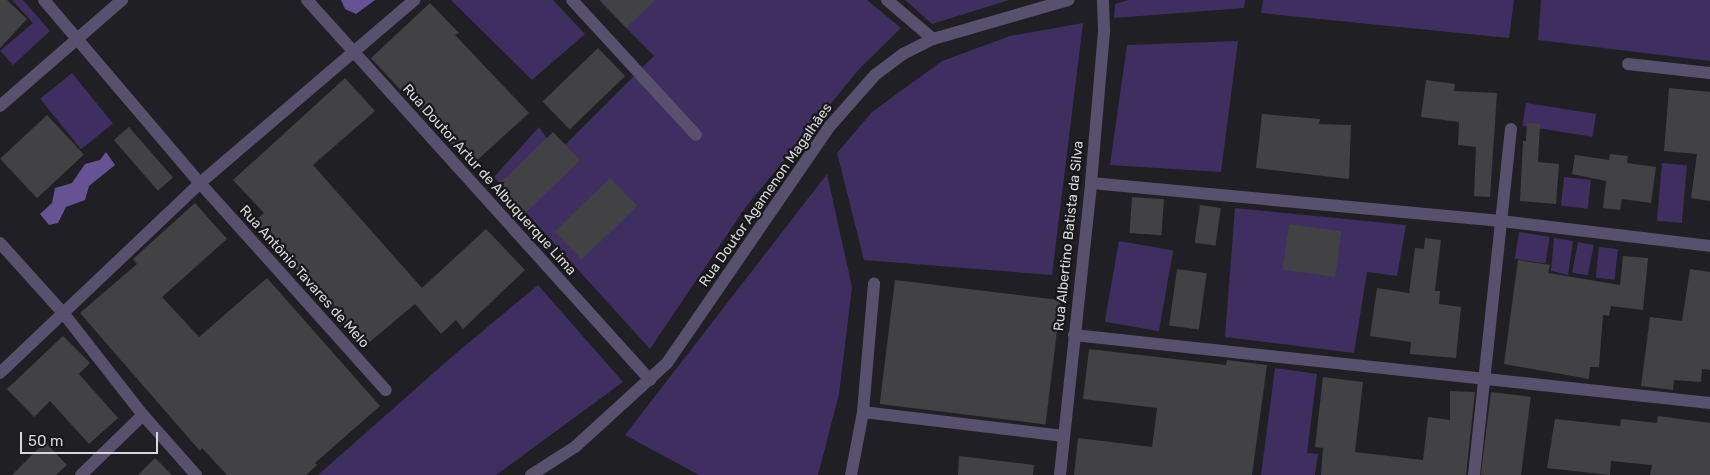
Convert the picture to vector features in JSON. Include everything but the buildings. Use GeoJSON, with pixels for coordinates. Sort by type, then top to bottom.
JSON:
{"type":"FeatureCollection","features":[{"type":"Feature","properties":{"kind":"street","name":"Rua Antônio Tavares de Melo"},"geometry":{"type":"LineString","coordinates":[[44,0],[200,183],[386,390]]}},
{"type":"Feature","properties":{"kind":"street"},"geometry":{"type":"LineString","coordinates":[[0,106],[77,37],[122,0]]}},
{"type":"Feature","properties":{"kind":"street","name":"Rua Doutor Artur de Albuquerque Lima"},"geometry":{"type":"LineString","coordinates":[[307,0],[650,380]]}},
{"type":"Feature","properties":{"kind":"street"},"geometry":{"type":"LineString","coordinates":[[0,372],[64,314],[200,183],[414,0]]}},
{"type":"Feature","properties":{"kind":"street"},"geometry":{"type":"LineString","coordinates":[[572,0],[696,135]]}},
{"type":"Feature","properties":{"kind":"street"},"geometry":{"type":"LineString","coordinates":[[887,0],[932,39]]}},
{"type":"Feature","properties":{"kind":"street","name":"Rua Doutor Agamenon Magalhães"},"geometry":{"type":"LineString","coordinates":[[531,475],[575,447],[650,380],[690,333],[830,126],[875,75],[903,54],[932,39],[1068,0]]}},
{"type":"Feature","properties":{"kind":"street","name":"Rua Albertino Batista da Silva"},"geometry":{"type":"LineString","coordinates":[[1060,475],[1091,183],[1104,30],[1103,0]]}},
{"type":"Feature","properties":{"kind":"street"},"geometry":{"type":"LineString","coordinates":[[1628,64],[1710,73]]}},
{"type":"Feature","properties":{"kind":"street"},"geometry":{"type":"LineString","coordinates":[[1474,475],[1486,379],[1511,130]]}},
{"type":"Feature","properties":{"kind":"street"},"geometry":{"type":"LineString","coordinates":[[1091,183],[1501,222],[1710,246]]}},
{"type":"Feature","properties":{"kind":"street"},"geometry":{"type":"LineString","coordinates":[[0,243],[64,314],[143,415],[196,475]]}},
{"type":"Feature","properties":{"kind":"street"},"geometry":{"type":"LineString","coordinates":[[851,475],[863,412],[874,283]]}},
{"type":"Feature","properties":{"kind":"street"},"geometry":{"type":"LineString","coordinates":[[1074,335],[1710,403]]}},
{"type":"Feature","properties":{"kind":"street"},"geometry":{"type":"LineString","coordinates":[[863,412],[1064,436]]}},
{"type":"Feature","properties":{"kind":"street"},"geometry":{"type":"LineString","coordinates":[[81,475],[143,415]]}},
{"type":"Feature","properties":{"kind":"shaded area"},"geometry":{"type":"Polygon","coordinates":[[[12,0],[23,0],[50,31],[13,65],[0,51],[33,23],[12,0]]]}},
{"type":"Feature","properties":{"kind":"shaded area"},"geometry":{"type":"Polygon","coordinates":[[[341,0],[375,0],[356,14],[345,9],[341,0]]]}},
{"type":"Feature","properties":{"kind":"shaded area"},"geometry":{"type":"Polygon","coordinates":[[[451,0],[553,0],[585,34],[532,80],[451,0]]]}},
{"type":"Feature","properties":{"kind":"shaded area"},"geometry":{"type":"Polygon","coordinates":[[[599,0],[867,0],[901,28],[860,68],[745,208],[650,349],[494,177],[539,127],[557,153],[654,56],[599,0]]]}},
{"type":"Feature","properties":{"kind":"shaded area"},"geometry":{"type":"Polygon","coordinates":[[[905,0],[1009,0],[932,24],[905,0]]]}},
{"type":"Feature","properties":{"kind":"shaded area"},"geometry":{"type":"Polygon","coordinates":[[[1128,0],[1245,0],[1244,8],[1114,18],[1115,4],[1128,0]]]}},
{"type":"Feature","properties":{"kind":"shaded area"},"geometry":{"type":"Polygon","coordinates":[[[1263,0],[1514,0],[1509,38],[1261,13],[1263,0]]]}},
{"type":"Feature","properties":{"kind":"shaded area"},"geometry":{"type":"Polygon","coordinates":[[[1541,0],[1710,0],[1710,61],[1538,40],[1541,0]]]}},
{"type":"Feature","properties":{"kind":"shaded area"},"geometry":{"type":"Polygon","coordinates":[[[1083,23],[1052,275],[864,260],[837,153],[872,112],[942,61],[1010,36],[1083,23]]]}},
{"type":"Feature","properties":{"kind":"shaded area"},"geometry":{"type":"Polygon","coordinates":[[[1238,41],[1221,172],[1110,165],[1127,45],[1238,41]]]}},
{"type":"Feature","properties":{"kind":"shaded area"},"geometry":{"type":"Polygon","coordinates":[[[72,73],[113,124],[81,149],[40,99],[72,73]]]}},
{"type":"Feature","properties":{"kind":"shaded area"},"geometry":{"type":"Polygon","coordinates":[[[1526,103],[1596,114],[1593,137],[1522,126],[1526,103]]]}},
{"type":"Feature","properties":{"kind":"shaded area"},"geometry":{"type":"Polygon","coordinates":[[[106,152],[115,165],[89,186],[85,200],[66,207],[58,223],[49,225],[40,214],[52,203],[55,188],[72,183],[85,164],[100,160],[106,152]]]}},
{"type":"Feature","properties":{"kind":"shaded area"},"geometry":{"type":"Polygon","coordinates":[[[1662,163],[1687,165],[1682,223],[1657,221],[1662,163]]]}},
{"type":"Feature","properties":{"kind":"shaded area"},"geometry":{"type":"Polygon","coordinates":[[[827,174],[852,287],[839,394],[818,475],[699,475],[625,435],[827,174]]]}},
{"type":"Feature","properties":{"kind":"shaded area"},"geometry":{"type":"Polygon","coordinates":[[[1564,177],[1591,180],[1588,209],[1561,206],[1564,177]]]}},
{"type":"Feature","properties":{"kind":"shaded area"},"geometry":{"type":"Polygon","coordinates":[[[1235,208],[1406,225],[1397,276],[1367,272],[1354,353],[1225,337],[1235,208]]]}},
{"type":"Feature","properties":{"kind":"shaded area"},"geometry":{"type":"Polygon","coordinates":[[[1519,232],[1550,237],[1545,264],[1515,259],[1519,232]]]}},
{"type":"Feature","properties":{"kind":"shaded area"},"geometry":{"type":"Polygon","coordinates":[[[1554,238],[1573,241],[1568,275],[1551,271],[1554,238]]]}},
{"type":"Feature","properties":{"kind":"shaded area"},"geometry":{"type":"Polygon","coordinates":[[[1119,241],[1173,251],[1159,331],[1105,322],[1119,241]]]}},
{"type":"Feature","properties":{"kind":"shaded area"},"geometry":{"type":"Polygon","coordinates":[[[1578,242],[1594,245],[1588,275],[1572,272],[1578,242]]]}},
{"type":"Feature","properties":{"kind":"shaded area"},"geometry":{"type":"Polygon","coordinates":[[[1599,247],[1618,249],[1615,280],[1596,278],[1599,247]]]}},
{"type":"Feature","properties":{"kind":"shaded area"},"geometry":{"type":"Polygon","coordinates":[[[538,285],[623,382],[496,475],[318,475],[455,354],[538,285]]]}},
{"type":"Feature","properties":{"kind":"shaded area"},"geometry":{"type":"Polygon","coordinates":[[[1275,368],[1317,374],[1307,453],[1318,454],[1315,475],[1261,475],[1275,368]]]}}]}
